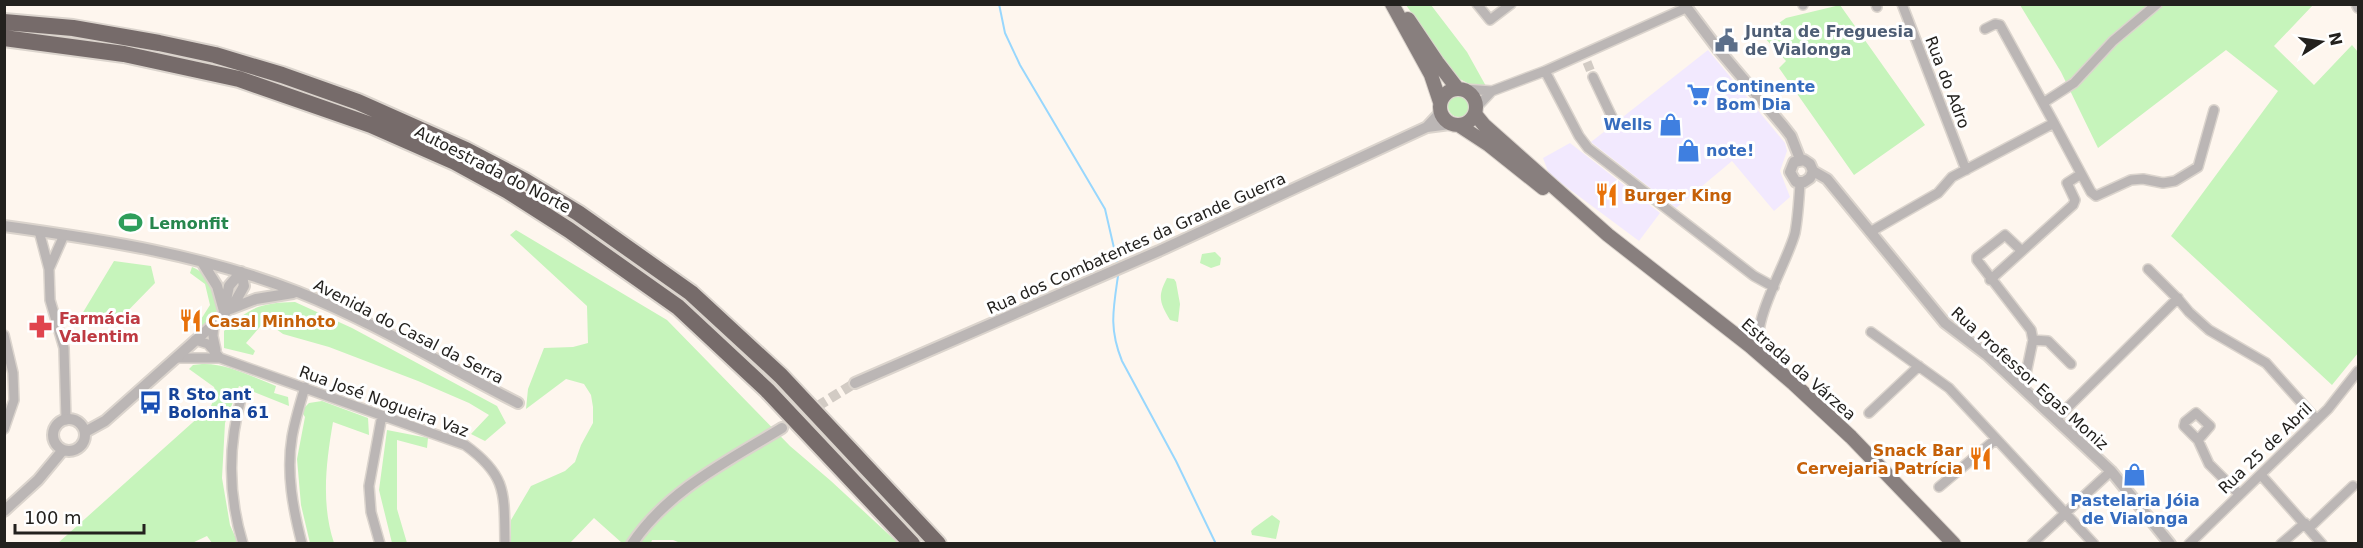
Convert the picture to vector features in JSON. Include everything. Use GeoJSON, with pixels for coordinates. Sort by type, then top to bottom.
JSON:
{"type":"FeatureCollection","features":[{"type":"Feature","properties":{"kind":"highway","name":"Autoestrada do Norte"},"geometry":{"type":"LineString","coordinates":[[4,22],[73,28],[159,43],[215,55],[282,75],[358,102],[465,150],[525,181],[578,213],[691,293],[781,376],[938,543]]}},
{"type":"Feature","properties":{"kind":"highway","name":"Autoestrada do Norte"},"geometry":{"type":"LineString","coordinates":[[4,39],[124,54],[239,79],[371,125],[455,162],[508,191],[569,230],[678,307],[767,390],[912,543]]}},
{"type":"Feature","properties":{"kind":"main road","name":"Estrada da Várzea"},"geometry":{"type":"LineString","coordinates":[[1392,4],[1431,75],[1440,107],[1455,125],[1490,145],[1567,207],[1608,235]]}},
{"type":"Feature","properties":{"kind":"main road","name":"Estrada da Várzea"},"geometry":{"type":"LineString","coordinates":[[1399,4],[1437,62],[1461,89],[1473,97],[1476,111],[1484,125],[1608,235],[1765,360],[1851,437],[1954,543]]}},
{"type":"Feature","properties":{"kind":"main road"},"geometry":{"type":"LineString","coordinates":[[1440,107],[1446,92],[1461,89]]}},
{"type":"Feature","properties":{"kind":"main road"},"geometry":{"type":"LineString","coordinates":[[1455,125],[1468,123],[1476,111]]}},
{"type":"Feature","properties":{"kind":"street"},"geometry":{"type":"LineString","coordinates":[[1478,4],[1490,20],[1511,4]]}},
{"type":"Feature","properties":{"kind":"street","name":"Rua do Adro"},"geometry":{"type":"LineString","coordinates":[[1902,4],[1966,170]]}},
{"type":"Feature","properties":{"kind":"street"},"geometry":{"type":"LineString","coordinates":[[2043,103],[2081,77],[2113,41],[2157,4]]}},
{"type":"Feature","properties":{"kind":"street"},"geometry":{"type":"LineString","coordinates":[[1461,89],[1492,91],[1586,58],[1685,6]]}},
{"type":"Feature","properties":{"kind":"street","name":"Rua Professor Egas Moniz"},"geometry":{"type":"LineString","coordinates":[[1685,6],[1791,136],[1800,159],[1808,161],[1813,171],[1827,179],[1945,323],[1987,355],[2111,471],[2170,543]]}},
{"type":"Feature","properties":{"kind":"street"},"geometry":{"type":"LineString","coordinates":[[1985,29],[1995,24],[2000,26],[2092,195],[2098,195],[2131,180],[2143,179],[2163,183],[2175,181],[2198,167],[2214,110]]}},
{"type":"Feature","properties":{"kind":"street"},"geometry":{"type":"LineString","coordinates":[[1545,71],[1579,136],[1588,148],[1754,276],[1774,287]]}},
{"type":"Feature","properties":{"kind":"street"},"geometry":{"type":"LineString","coordinates":[[1593,77],[1612,117]]}},
{"type":"Feature","properties":{"kind":"street"},"geometry":{"type":"LineString","coordinates":[[1476,111],[1492,91]]}},
{"type":"Feature","properties":{"kind":"street","name":"Rua dos Combatentes da Grande Guerra"},"geometry":{"type":"LineString","coordinates":[[1427,127],[1440,107]]}},
{"type":"Feature","properties":{"kind":"street"},"geometry":{"type":"LineString","coordinates":[[1870,231],[1938,192],[1952,177],[2054,123]]}},
{"type":"Feature","properties":{"kind":"street","name":"Rua dos Combatentes da Grande Guerra"},"geometry":{"type":"LineString","coordinates":[[855,383],[1159,251],[1427,127],[1455,125]]}},
{"type":"Feature","properties":{"kind":"street"},"geometry":{"type":"LineString","coordinates":[[1800,159],[1794,162],[1790,172],[1793,179],[1800,183]]}},
{"type":"Feature","properties":{"kind":"street"},"geometry":{"type":"LineString","coordinates":[[1800,183],[1810,178],[1813,171]]}},
{"type":"Feature","properties":{"kind":"street"},"geometry":{"type":"LineString","coordinates":[[1990,280],[2074,204],[2067,183],[2081,174]]}},
{"type":"Feature","properties":{"kind":"street"},"geometry":{"type":"LineString","coordinates":[[1765,360],[1758,346],[1758,327],[1794,234],[1800,183]]}},
{"type":"Feature","properties":{"kind":"street","name":"Avenida do Casal da Serra"},"geometry":{"type":"LineString","coordinates":[[4,226],[109,241],[241,272],[298,292],[348,314],[518,403]]}},
{"type":"Feature","properties":{"kind":"street"},"geometry":{"type":"LineString","coordinates":[[39,231],[49,269],[50,300],[66,363],[66,420]]}},
{"type":"Feature","properties":{"kind":"street"},"geometry":{"type":"LineString","coordinates":[[49,269],[63,235]]}},
{"type":"Feature","properties":{"kind":"street"},"geometry":{"type":"LineString","coordinates":[[2022,251],[2005,235],[1977,257],[1977,262],[2028,325],[2033,340],[2023,388]]}},
{"type":"Feature","properties":{"kind":"street"},"geometry":{"type":"LineString","coordinates":[[202,262],[217,286],[224,311]]}},
{"type":"Feature","properties":{"kind":"street"},"geometry":{"type":"LineString","coordinates":[[2148,269],[2209,330],[2266,363],[2316,419]]}},
{"type":"Feature","properties":{"kind":"street"},"geometry":{"type":"LineString","coordinates":[[85,432],[76,421],[66,420],[58,425],[54,434],[56,443],[63,450],[73,451],[81,446],[85,432],[105,421],[214,324],[224,311],[229,286],[241,272]]}},
{"type":"Feature","properties":{"kind":"street"},"geometry":{"type":"LineString","coordinates":[[224,311],[256,299],[298,292]]}},
{"type":"Feature","properties":{"kind":"street"},"geometry":{"type":"LineString","coordinates":[[2056,419],[2178,298]]}},
{"type":"Feature","properties":{"kind":"street"},"geometry":{"type":"LineString","coordinates":[[214,324],[216,356]]}},
{"type":"Feature","properties":{"kind":"street"},"geometry":{"type":"LineString","coordinates":[[1736,335],[1750,334],[1758,327]]}},
{"type":"Feature","properties":{"kind":"street"},"geometry":{"type":"LineString","coordinates":[[1871,332],[1949,388],[2094,543]]}},
{"type":"Feature","properties":{"kind":"street"},"geometry":{"type":"LineString","coordinates":[[4,335],[13,373],[14,400],[4,429]]}},
{"type":"Feature","properties":{"kind":"street","name":"Rua José Nogueira Vaz"},"geometry":{"type":"LineString","coordinates":[[195,340],[200,351],[465,445],[486,460],[496,474],[503,494],[506,543]]}},
{"type":"Feature","properties":{"kind":"street"},"geometry":{"type":"LineString","coordinates":[[2033,340],[2048,341],[2071,364]]}},
{"type":"Feature","properties":{"kind":"street","name":"Rua José Nogueira Vaz"},"geometry":{"type":"LineString","coordinates":[[177,358],[216,356]]}},
{"type":"Feature","properties":{"kind":"street"},"geometry":{"type":"LineString","coordinates":[[1869,413],[1919,366]]}},
{"type":"Feature","properties":{"kind":"street","name":"Rua 25 de Abril"},"geometry":{"type":"LineString","coordinates":[[2189,543],[2328,409],[2358,371]]}},
{"type":"Feature","properties":{"kind":"street"},"geometry":{"type":"LineString","coordinates":[[302,543],[293,511],[290,467],[292,438],[305,387]]}},
{"type":"Feature","properties":{"kind":"street"},"geometry":{"type":"LineString","coordinates":[[242,395],[234,422],[231,474],[237,525],[243,543]]}},
{"type":"Feature","properties":{"kind":"street"},"geometry":{"type":"LineString","coordinates":[[380,543],[371,512],[369,486],[382,415]]}},
{"type":"Feature","properties":{"kind":"street"},"geometry":{"type":"LineString","coordinates":[[632,543],[649,519],[665,503],[709,472],[782,428]]}},
{"type":"Feature","properties":{"kind":"street"},"geometry":{"type":"LineString","coordinates":[[1939,487],[1996,439]]}},
{"type":"Feature","properties":{"kind":"street"},"geometry":{"type":"LineString","coordinates":[[2198,440],[2209,464],[2239,494]]}},
{"type":"Feature","properties":{"kind":"street"},"geometry":{"type":"LineString","coordinates":[[4,511],[38,480],[63,450]]}},
{"type":"Feature","properties":{"kind":"street"},"geometry":{"type":"LineString","coordinates":[[2032,543],[2111,471]]}},
{"type":"Feature","properties":{"kind":"street"},"geometry":{"type":"LineString","coordinates":[[2261,475],[2322,543]]}},
{"type":"Feature","properties":{"kind":"street"},"geometry":{"type":"LineString","coordinates":[[2281,543],[2307,526],[2353,486]]}},
{"type":"Feature","properties":{"kind":"shaded area","name":"Continente Bom Dia"},"geometry":{"type":"Polygon","coordinates":[[[1708,50],[1785,143],[1787,151],[1780,171],[1790,197],[1774,211],[1732,161],[1676,208],[1591,142],[1708,50]]]}},
{"type":"Feature","properties":{"kind":"shaded area","name":"Burger King"},"geometry":{"type":"Polygon","coordinates":[[[1570,143],[1660,213],[1639,241],[1549,174],[1543,158],[1570,143]]]}},
{"type":"Feature","properties":{"kind":"green space"},"geometry":{"type":"Polygon","coordinates":[[[1406,5],[1431,5],[1467,52],[1487,88],[1471,85],[1456,77],[1406,5]]]}},
{"type":"Feature","properties":{"kind":"green space"},"geometry":{"type":"Polygon","coordinates":[[[1840,5],[1925,125],[1854,175],[1779,68],[1786,61],[1762,35],[1786,18],[1840,5]]]}},
{"type":"Feature","properties":{"kind":"green space"},"geometry":{"type":"Polygon","coordinates":[[[2020,5],[2313,5],[2274,46],[2314,85],[2352,45],[2358,52],[2358,353],[2332,385],[2171,236],[2278,91],[2226,50],[2098,148],[2061,72],[2020,5]]]}},
{"type":"Feature","properties":{"kind":"green space"},"geometry":{"type":"Polygon","coordinates":[[[1459,95],[1467,98],[1470,106],[1467,114],[1459,117],[1451,114],[1448,106],[1451,98],[1459,95]]]}},
{"type":"Feature","properties":{"kind":"green space"},"geometry":{"type":"Polygon","coordinates":[[[516,230],[667,320],[790,446],[898,543],[683,544],[673,540],[652,540],[651,543],[622,543],[594,518],[570,543],[511,543],[511,520],[531,486],[565,471],[575,462],[593,423],[591,395],[584,384],[566,379],[526,409],[528,389],[544,348],[573,347],[588,343],[587,306],[510,235],[516,230]]]}},
{"type":"Feature","properties":{"kind":"green space"},"geometry":{"type":"Polygon","coordinates":[[[1215,252],[1221,258],[1220,265],[1211,268],[1200,263],[1202,254],[1215,252]]]}},
{"type":"Feature","properties":{"kind":"green space"},"geometry":{"type":"Polygon","coordinates":[[[114,261],[151,266],[155,283],[114,325],[82,314],[114,261]]]}},
{"type":"Feature","properties":{"kind":"green space"},"geometry":{"type":"Polygon","coordinates":[[[192,267],[199,270],[209,280],[216,293],[216,315],[205,330],[198,324],[210,305],[205,284],[190,273],[192,267]]]}},
{"type":"Feature","properties":{"kind":"green space"},"geometry":{"type":"Polygon","coordinates":[[[1167,278],[1174,279],[1176,282],[1180,304],[1178,322],[1170,320],[1161,300],[1167,278]]]}},
{"type":"Feature","properties":{"kind":"green space"},"geometry":{"type":"Polygon","coordinates":[[[295,302],[352,328],[497,406],[506,423],[485,441],[471,434],[489,415],[469,403],[329,347],[283,334],[265,321],[246,343],[255,351],[253,355],[224,348],[224,331],[241,316],[264,305],[295,302]]]}},
{"type":"Feature","properties":{"kind":"green space"},"geometry":{"type":"Polygon","coordinates":[[[202,364],[239,371],[276,386],[274,393],[288,397],[289,406],[239,386],[225,423],[222,478],[230,525],[238,543],[212,543],[207,536],[190,544],[58,543],[211,406],[216,393],[214,387],[189,369],[193,365],[202,364]]]}},
{"type":"Feature","properties":{"kind":"green space"},"geometry":{"type":"Polygon","coordinates":[[[322,401],[368,418],[369,435],[333,422],[328,453],[326,498],[334,543],[310,543],[301,505],[297,459],[305,417],[301,411],[309,403],[322,401]]]}},
{"type":"Feature","properties":{"kind":"green space"},"geometry":{"type":"Polygon","coordinates":[[[387,430],[428,438],[427,448],[397,440],[397,509],[407,543],[392,543],[379,490],[387,430]]]}},
{"type":"Feature","properties":{"kind":"green space"},"geometry":{"type":"Polygon","coordinates":[[[1272,515],[1280,521],[1276,539],[1252,535],[1251,531],[1254,528],[1272,515]]]}},
{"type":"Feature","properties":{"kind":"waterway"},"geometry":{"type":"LineString","coordinates":[[999,4],[1005,33],[1020,65],[1105,209],[1117,261]]}},
{"type":"Feature","properties":{"kind":"waterway"},"geometry":{"type":"LineString","coordinates":[[1118,276],[1114,329],[1122,361],[1176,461],[1216,544]]}},
{"type":"Feature","properties":{"kind":"tunnel"},"geometry":{"type":"LineString","coordinates":[[1587,62],[1593,77]]}},
{"type":"Feature","properties":{"kind":"tunnel"},"geometry":{"type":"LineString","coordinates":[[792,422],[855,383]]}},
{"type":"Feature","properties":{"kind":"place","name":"Junta de Freguesia de Vialonga"},"geometry":{"type":"Point","coordinates":[1727,40]}},
{"type":"Feature","properties":{"kind":"place","name":"Continente Bom Dia"},"geometry":{"type":"Point","coordinates":[1698,95]}},
{"type":"Feature","properties":{"kind":"place","name":"Wells"},"geometry":{"type":"Point","coordinates":[1670,124]}},
{"type":"Feature","properties":{"kind":"place","name":"note!"},"geometry":{"type":"Point","coordinates":[1688,150]}},
{"type":"Feature","properties":{"kind":"place","name":"Burger King"},"geometry":{"type":"Point","coordinates":[1606,195]}},
{"type":"Feature","properties":{"kind":"place","name":"Lemonfit"},"geometry":{"type":"Point","coordinates":[131,223]}},
{"type":"Feature","properties":{"kind":"place","name":"Casal Minhoto"},"geometry":{"type":"Point","coordinates":[190,321]}},
{"type":"Feature","properties":{"kind":"place","name":"Farmácia Valentim"},"geometry":{"type":"Point","coordinates":[41,327]}},
{"type":"Feature","properties":{"kind":"place","name":"R Sto ant Bolonha 61"},"geometry":{"type":"Point","coordinates":[150,403]}},
{"type":"Feature","properties":{"kind":"place","name":"Snack Bar Cervejaria Patrícia"},"geometry":{"type":"Point","coordinates":[1981,459]}},
{"type":"Feature","properties":{"kind":"place","name":"Pastelaria Jóia de Vialonga"},"geometry":{"type":"Point","coordinates":[2135,475]}}]}
